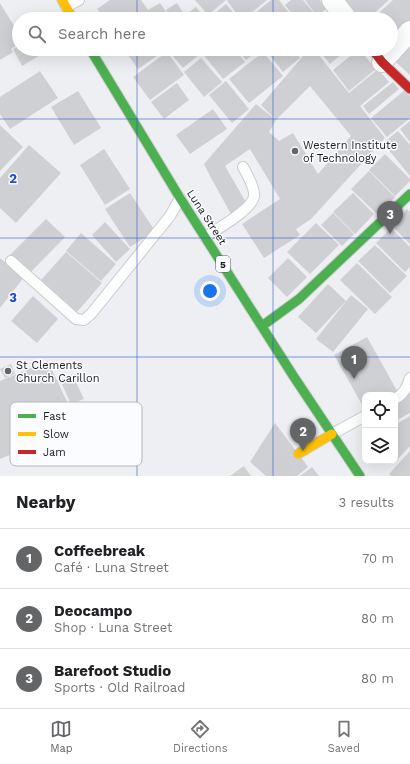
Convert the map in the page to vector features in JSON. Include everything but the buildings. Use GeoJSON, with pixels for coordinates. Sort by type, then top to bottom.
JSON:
{"type":"FeatureCollection","features":[{"type":"Feature","properties":{"kind":"main road","name":"Luna Street"},"geometry":{"type":"LineString","coordinates":[[94,56],[180,198],[294,377],[360,476]]}},
{"type":"Feature","properties":{"kind":"main road"},"geometry":{"type":"LineString","coordinates":[[378,56],[410,89]]}},
{"type":"Feature","properties":{"kind":"main road"},"geometry":{"type":"LineString","coordinates":[[262,326],[299,299],[410,194]]}},
{"type":"Feature","properties":{"kind":"main road"},"geometry":{"type":"LineString","coordinates":[[298,454],[332,434]]}},
{"type":"Feature","properties":{"kind":"street"},"geometry":{"type":"LineString","coordinates":[[332,0],[341,12]]}},
{"type":"Feature","properties":{"kind":"street"},"geometry":{"type":"LineString","coordinates":[[398,40],[410,31]]}},
{"type":"Feature","properties":{"kind":"lane"},"geometry":{"type":"LineString","coordinates":[[64,4],[79,0]]}},
{"type":"Feature","properties":{"kind":"lane"},"geometry":{"type":"LineString","coordinates":[[205,237],[238,216],[251,204],[254,196],[254,189],[243,167]]}},
{"type":"Feature","properties":{"kind":"lane"},"geometry":{"type":"LineString","coordinates":[[11,261],[76,319],[84,320],[170,216],[180,198]]}},
{"type":"Feature","properties":{"kind":"lane"},"geometry":{"type":"LineString","coordinates":[[398,397],[404,392],[410,378]]}},
{"type":"Feature","properties":{"kind":"lane"},"geometry":{"type":"LineString","coordinates":[[332,434],[362,418]]}},
{"type":"Feature","properties":{"kind":"tunnel"},"geometry":{"type":"LineString","coordinates":[[271,476],[298,454]]}},
{"type":"Feature","properties":{"kind":"traffic: fast"},"geometry":{"type":"LineString","coordinates":[[94,56],[180,198],[294,377],[360,476]]}},
{"type":"Feature","properties":{"kind":"traffic: fast"},"geometry":{"type":"LineString","coordinates":[[262,326],[299,299],[410,194]]}},
{"type":"Feature","properties":{"kind":"traffic: slow"},"geometry":{"type":"LineString","coordinates":[[62,0],[69,12]]}},
{"type":"Feature","properties":{"kind":"traffic: slow"},"geometry":{"type":"LineString","coordinates":[[298,454],[332,434]]}},
{"type":"Feature","properties":{"kind":"traffic: jam"},"geometry":{"type":"LineString","coordinates":[[377,56],[410,89]]}},
{"type":"Feature","properties":{"kind":"place","name":"Western Institute of Technology"},"geometry":{"type":"Point","coordinates":[295,151]}},
{"type":"Feature","properties":{"kind":"place","name":"Barefoot Studio"},"geometry":{"type":"Point","coordinates":[390,234]}},
{"type":"Feature","properties":{"kind":"place","name":"St Clements Church Carillon"},"geometry":{"type":"Point","coordinates":[8,371]}},
{"type":"Feature","properties":{"kind":"place","name":"Coffeebreak"},"geometry":{"type":"Point","coordinates":[354,379]}},
{"type":"Feature","properties":{"kind":"place","name":"Deocampo"},"geometry":{"type":"Point","coordinates":[303,451]}}]}
